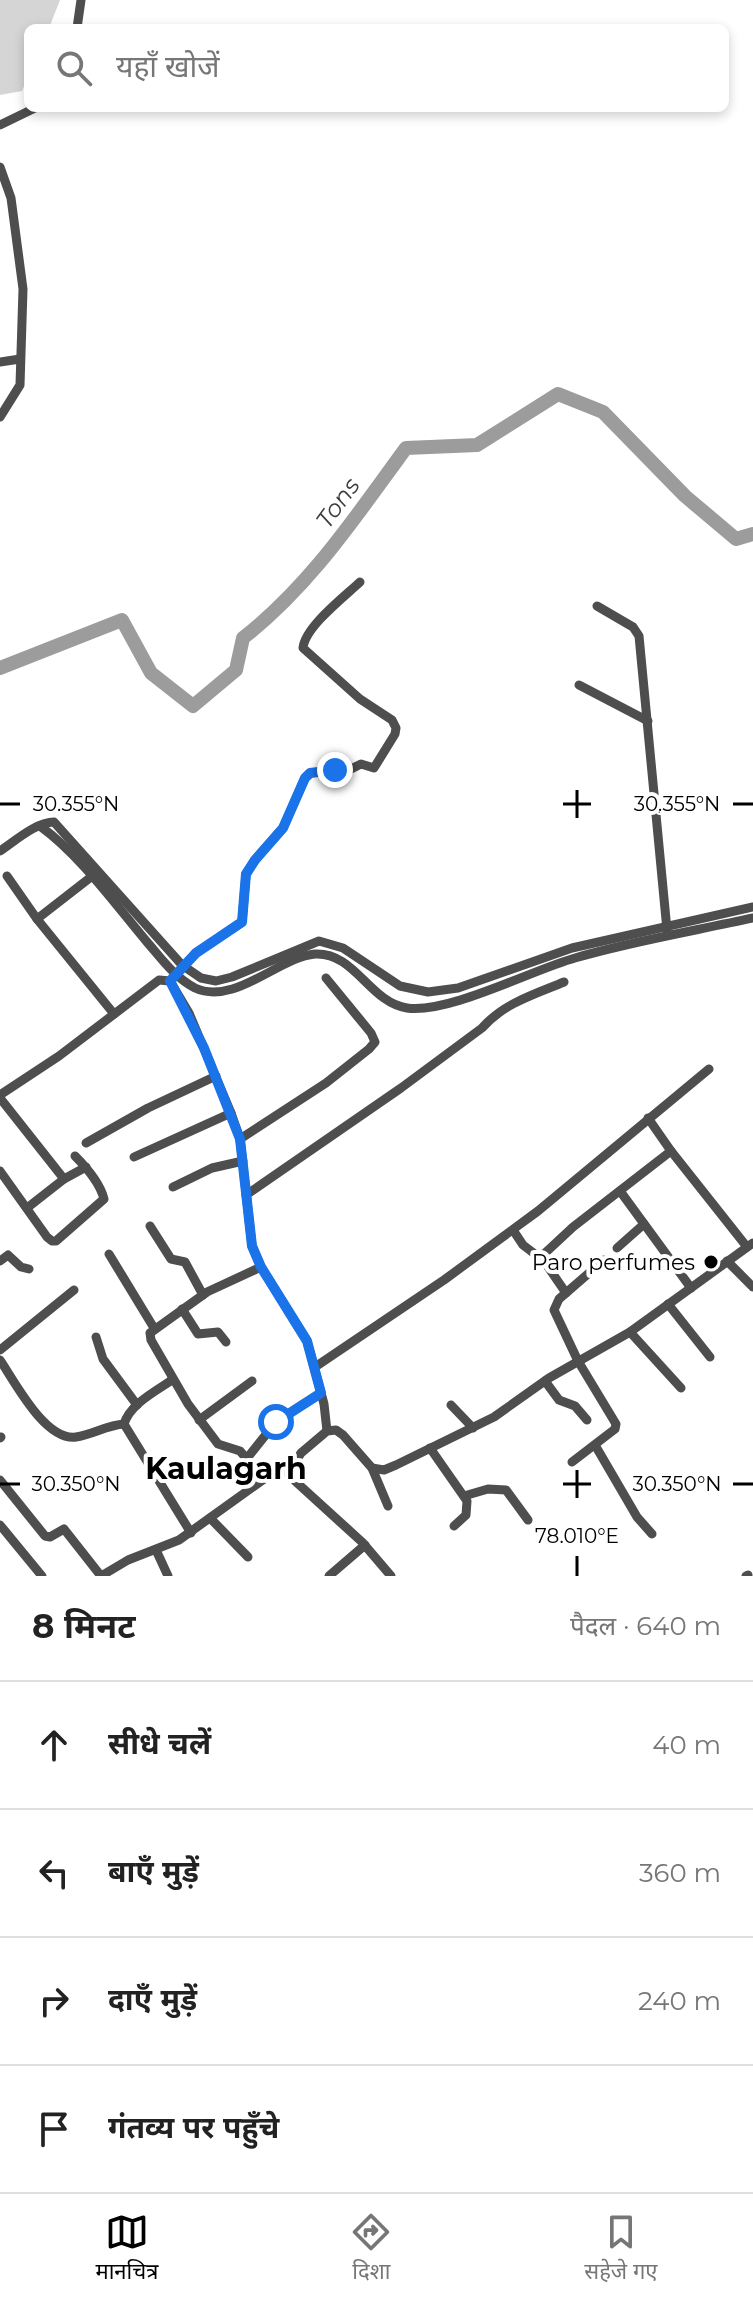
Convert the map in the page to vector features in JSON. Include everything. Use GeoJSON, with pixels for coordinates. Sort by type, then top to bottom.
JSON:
{"type":"FeatureCollection","features":[{"type":"Feature","properties":{"kind":"street"},"geometry":{"type":"LineString","coordinates":[[78,24],[81,0]]}},
{"type":"Feature","properties":{"kind":"street"},"geometry":{"type":"LineString","coordinates":[[0,125],[27,112]]}},
{"type":"Feature","properties":{"kind":"street"},"geometry":{"type":"LineString","coordinates":[[0,167],[11,198],[23,274],[20,385],[0,417]]}},
{"type":"Feature","properties":{"kind":"street"},"geometry":{"type":"LineString","coordinates":[[0,362],[20,359]]}},
{"type":"Feature","properties":{"kind":"street"},"geometry":{"type":"LineString","coordinates":[[173,977],[207,944],[242,922],[246,874],[283,828],[305,778],[310,773],[351,769],[361,764],[374,768],[395,734],[392,720],[360,699],[303,648],[304,640],[314,628],[360,582]]}},
{"type":"Feature","properties":{"kind":"street"},"geometry":{"type":"LineString","coordinates":[[597,606],[633,627],[639,636],[668,932]]}},
{"type":"Feature","properties":{"kind":"street"},"geometry":{"type":"LineString","coordinates":[[579,685],[648,721]]}},
{"type":"Feature","properties":{"kind":"street"},"geometry":{"type":"LineString","coordinates":[[0,851],[49,821],[54,822],[182,965],[201,978],[216,981],[319,941],[343,948],[400,986],[428,992],[458,988],[572,948],[753,918]]}},
{"type":"Feature","properties":{"kind":"street"},"geometry":{"type":"LineString","coordinates":[[40,826],[91,877],[173,977],[240,1139],[252,1246],[261,1267],[302,1330],[315,1367],[327,1431]]}},
{"type":"Feature","properties":{"kind":"street"},"geometry":{"type":"LineString","coordinates":[[7,876],[37,919],[114,1014]]}},
{"type":"Feature","properties":{"kind":"street"},"geometry":{"type":"LineString","coordinates":[[37,919],[91,877]]}},
{"type":"Feature","properties":{"kind":"street"},"geometry":{"type":"LineString","coordinates":[[64,1179],[0,1096],[59,1056],[159,980],[173,977],[197,988],[216,992],[236,988],[311,954],[329,954],[345,963],[392,1003],[407,1008],[429,1007],[461,999],[575,958],[753,907]]}},
{"type":"Feature","properties":{"kind":"street"},"geometry":{"type":"LineString","coordinates":[[240,1139],[326,1083],[375,1042],[326,978]]}},
{"type":"Feature","properties":{"kind":"street"},"geometry":{"type":"LineString","coordinates":[[246,1195],[401,1088],[482,1028],[493,1016],[510,1005],[564,982]]}},
{"type":"Feature","properties":{"kind":"street"},"geometry":{"type":"LineString","coordinates":[[315,1367],[434,1288],[513,1230],[709,1069]]}},
{"type":"Feature","properties":{"kind":"street"},"geometry":{"type":"LineString","coordinates":[[86,1143],[148,1108],[216,1076]]}},
{"type":"Feature","properties":{"kind":"street"},"geometry":{"type":"LineString","coordinates":[[134,1157],[231,1113]]}},
{"type":"Feature","properties":{"kind":"street"},"geometry":{"type":"LineString","coordinates":[[372,1468],[384,1470],[502,1412],[545,1381],[630,1332],[750,1245],[671,1151],[648,1118]]}},
{"type":"Feature","properties":{"kind":"street"},"geometry":{"type":"LineString","coordinates":[[544,1261],[544,1254],[557,1241],[671,1151]]}},
{"type":"Feature","properties":{"kind":"street"},"geometry":{"type":"LineString","coordinates":[[0,1171],[49,1239],[59,1239],[104,1199],[86,1167],[75,1156]]}},
{"type":"Feature","properties":{"kind":"street"},"geometry":{"type":"LineString","coordinates":[[173,1187],[212,1168],[243,1161]]}},
{"type":"Feature","properties":{"kind":"street"},"geometry":{"type":"LineString","coordinates":[[27,1208],[64,1179],[86,1167]]}},
{"type":"Feature","properties":{"kind":"street"},"geometry":{"type":"LineString","coordinates":[[620,1191],[691,1288]]}},
{"type":"Feature","properties":{"kind":"street"},"geometry":{"type":"LineString","coordinates":[[617,1248],[644,1224]]}},
{"type":"Feature","properties":{"kind":"street"},"geometry":{"type":"LineString","coordinates":[[150,1226],[171,1259],[185,1262],[203,1295]]}},
{"type":"Feature","properties":{"kind":"street"},"geometry":{"type":"LineString","coordinates":[[513,1230],[523,1245],[544,1261],[566,1293]]}},
{"type":"Feature","properties":{"kind":"street"},"geometry":{"type":"LineString","coordinates":[[109,1254],[154,1328]]}},
{"type":"Feature","properties":{"kind":"street"},"geometry":{"type":"LineString","coordinates":[[0,1261],[8,1255],[21,1267],[29,1269]]}},
{"type":"Feature","properties":{"kind":"street"},"geometry":{"type":"LineString","coordinates":[[572,1462],[615,1429],[616,1424],[554,1314],[556,1304],[566,1293],[604,1260]]}},
{"type":"Feature","properties":{"kind":"street"},"geometry":{"type":"LineString","coordinates":[[727,1261],[753,1287]]}},
{"type":"Feature","properties":{"kind":"street"},"geometry":{"type":"LineString","coordinates":[[261,1267],[203,1295],[150,1333],[172,1380],[199,1420],[218,1444],[248,1457],[264,1479]]}},
{"type":"Feature","properties":{"kind":"street"},"geometry":{"type":"LineString","coordinates":[[0,1350],[74,1290]]}},
{"type":"Feature","properties":{"kind":"street"},"geometry":{"type":"LineString","coordinates":[[668,1304],[710,1357]]}},
{"type":"Feature","properties":{"kind":"street"},"geometry":{"type":"LineString","coordinates":[[182,1309],[198,1334],[218,1332],[226,1342]]}},
{"type":"Feature","properties":{"kind":"street"},"geometry":{"type":"LineString","coordinates":[[630,1332],[681,1388]]}},
{"type":"Feature","properties":{"kind":"street"},"geometry":{"type":"LineString","coordinates":[[96,1337],[103,1359],[137,1405]]}},
{"type":"Feature","properties":{"kind":"street"},"geometry":{"type":"LineString","coordinates":[[0,1360],[35,1412],[57,1433],[77,1437],[106,1426],[124,1424]]}},
{"type":"Feature","properties":{"kind":"street"},"geometry":{"type":"LineString","coordinates":[[124,1424],[127,1415],[137,1405],[172,1380]]}},
{"type":"Feature","properties":{"kind":"street"},"geometry":{"type":"LineString","coordinates":[[199,1420],[252,1381]]}},
{"type":"Feature","properties":{"kind":"street"},"geometry":{"type":"LineString","coordinates":[[545,1381],[559,1400],[575,1406],[587,1420]]}},
{"type":"Feature","properties":{"kind":"street"},"geometry":{"type":"LineString","coordinates":[[248,1457],[276,1422],[321,1393]]}},
{"type":"Feature","properties":{"kind":"street"},"geometry":{"type":"LineString","coordinates":[[451,1405],[473,1428]]}},
{"type":"Feature","properties":{"kind":"street"},"geometry":{"type":"LineString","coordinates":[[124,1424],[191,1533]]}},
{"type":"Feature","properties":{"kind":"street"},"geometry":{"type":"LineString","coordinates":[[0,1480],[45,1536],[50,1537],[64,1529],[101,1576],[128,1560],[191,1533],[264,1479],[290,1470],[301,1453],[327,1431],[336,1430],[343,1435],[372,1468],[388,1506]]}},
{"type":"Feature","properties":{"kind":"street"},"geometry":{"type":"LineString","coordinates":[[595,1445],[637,1517],[652,1534]]}},
{"type":"Feature","properties":{"kind":"street"},"geometry":{"type":"LineString","coordinates":[[430,1448],[464,1496],[467,1512],[454,1526]]}},
{"type":"Feature","properties":{"kind":"street"},"geometry":{"type":"LineString","coordinates":[[290,1470],[295,1481],[365,1545],[391,1576]]}},
{"type":"Feature","properties":{"kind":"street"},"geometry":{"type":"LineString","coordinates":[[464,1496],[488,1489],[506,1490],[528,1520]]}},
{"type":"Feature","properties":{"kind":"street"},"geometry":{"type":"LineString","coordinates":[[210,1518],[248,1557]]}},
{"type":"Feature","properties":{"kind":"street"},"geometry":{"type":"LineString","coordinates":[[0,1525],[42,1576]]}},
{"type":"Feature","properties":{"kind":"street"},"geometry":{"type":"LineString","coordinates":[[329,1576],[365,1545]]}},
{"type":"Feature","properties":{"kind":"street"},"geometry":{"type":"LineString","coordinates":[[156,1550],[168,1576]]}},
{"type":"Feature","properties":{"kind":"shaded area"},"geometry":{"type":"Polygon","coordinates":[[[0,0],[60,0],[51,24],[24,24],[24,86],[22,91],[0,95],[0,0]]]}},
{"type":"Feature","properties":{"kind":"waterway","name":"Tons"},"geometry":{"type":"LineString","coordinates":[[0,668],[122,620],[151,673],[193,706],[236,670],[243,638],[311,573],[406,448],[477,445],[558,394],[603,412],[685,496],[736,539],[753,534]]}},
{"type":"Feature","properties":{"kind":"place","name":"Paro perfumes"},"geometry":{"type":"Point","coordinates":[711,1262]}},
{"type":"Feature","properties":{"kind":"district","name":"Kaulagarh"},"geometry":{"type":"Point","coordinates":[226,1469]}},
{"type":"Feature","properties":{"kind":"route"},"geometry":{"type":"LineString","coordinates":[[276,1422],[321,1393],[315,1367],[302,1330],[261,1267],[252,1246],[240,1139],[189,1013],[170,981],[196,953],[242,922],[246,874],[289,819],[305,778],[310,773],[335,770]]}}]}
